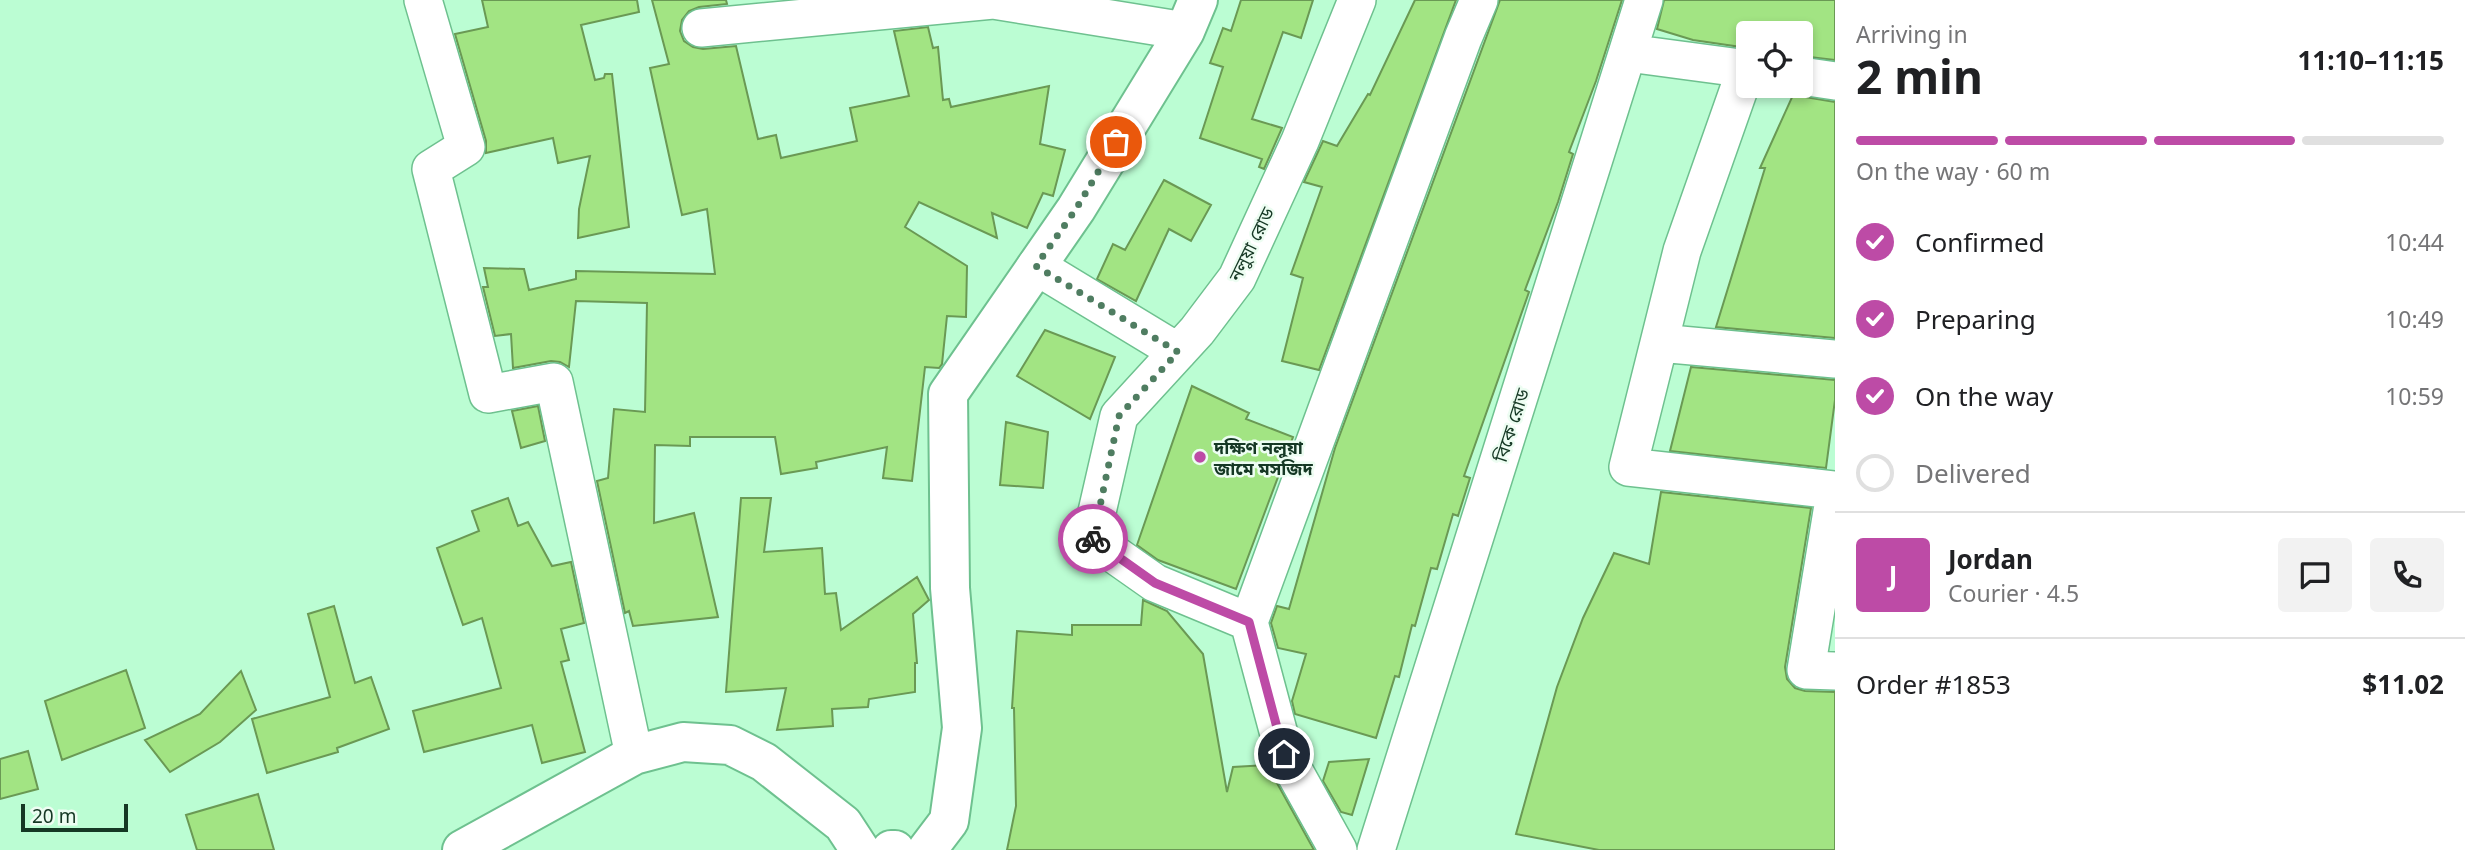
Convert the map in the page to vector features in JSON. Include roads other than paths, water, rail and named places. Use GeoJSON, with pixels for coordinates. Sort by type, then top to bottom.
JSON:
{"type":"FeatureCollection","features":[{"type":"Feature","properties":{"kind":"main road"},"geometry":{"type":"LineString","coordinates":[[927,850],[948,821],[962,728],[950,588],[948,394],[1076,209],[1191,16]]}},
{"type":"Feature","properties":{"kind":"main road"},"geometry":{"type":"LineString","coordinates":[[462,850],[634,755],[683,741],[730,745],[764,762],[843,824],[860,850]]}},
{"type":"Feature","properties":{"kind":"street"},"geometry":{"type":"LineString","coordinates":[[423,0],[466,147],[431,169],[488,394],[554,382],[634,755]]}},
{"type":"Feature","properties":{"kind":"street","name":"নলুয়া রোড"},"geometry":{"type":"LineString","coordinates":[[1249,622],[1155,583],[1091,538],[1119,416],[1178,352],[1237,278],[1300,141],[1357,0]]}},
{"type":"Feature","properties":{"kind":"street"},"geometry":{"type":"LineString","coordinates":[[1338,850],[1284,754],[1249,622],[1479,0]]}},
{"type":"Feature","properties":{"kind":"street","name":"বিকে রোড"},"geometry":{"type":"LineString","coordinates":[[1376,850],[1644,0]]}},
{"type":"Feature","properties":{"kind":"street"},"geometry":{"type":"LineString","coordinates":[[701,29],[993,1],[1191,16]]}},
{"type":"Feature","properties":{"kind":"street"},"geometry":{"type":"LineString","coordinates":[[1628,53],[1736,68]]}},
{"type":"Feature","properties":{"kind":"street"},"geometry":{"type":"LineString","coordinates":[[1813,78],[1835,81]]}},
{"type":"Feature","properties":{"kind":"street"},"geometry":{"type":"LineString","coordinates":[[1737,98],[1682,251],[1628,467],[1835,491],[1805,670],[1835,671]]}},
{"type":"Feature","properties":{"kind":"street"},"geometry":{"type":"LineString","coordinates":[[1036,266],[1178,352]]}},
{"type":"Feature","properties":{"kind":"street"},"geometry":{"type":"LineString","coordinates":[[1659,343],[1835,359]]}},
{"type":"Feature","properties":{"kind":"place","name":"দক্ষিণ নলুয়া জামে মসজিদ"},"geometry":{"type":"Point","coordinates":[1200,457]}}]}
